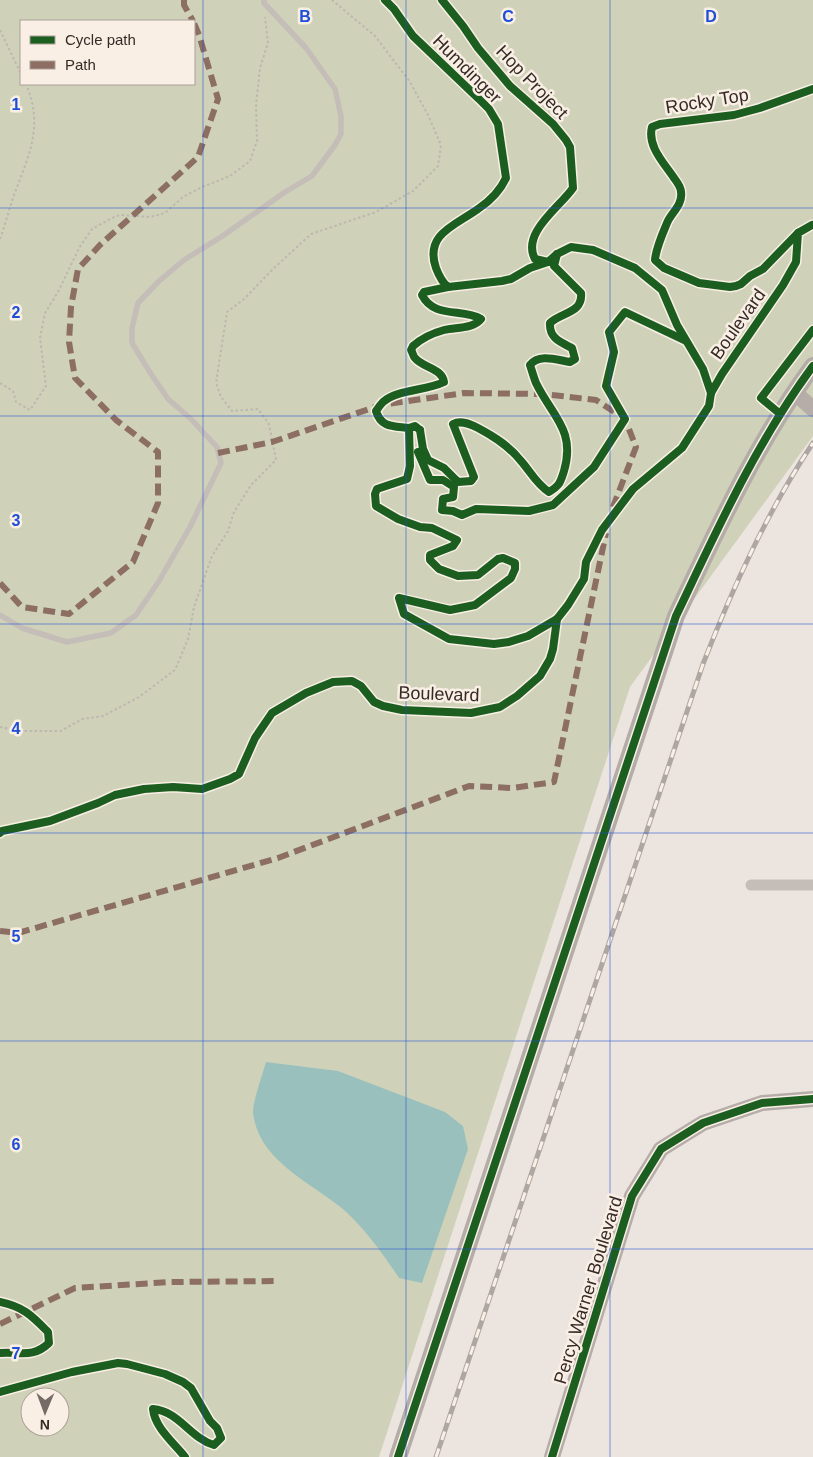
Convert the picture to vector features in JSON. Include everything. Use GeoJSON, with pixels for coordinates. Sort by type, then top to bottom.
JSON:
{"type":"FeatureCollection","features":[{"type":"Feature","properties":{"kind":"main road"},"geometry":{"type":"LineString","coordinates":[[398,1457],[676,616],[730,500],[779,413],[813,366]]}},
{"type":"Feature","properties":{"kind":"street"},"geometry":{"type":"LineString","coordinates":[[794,392],[813,409]]}},
{"type":"Feature","properties":{"kind":"street"},"geometry":{"type":"LineString","coordinates":[[751,885],[813,885]]}},
{"type":"Feature","properties":{"kind":"street","name":"Percy Warner Boulevard"},"geometry":{"type":"LineString","coordinates":[[552,1457],[632,1196],[661,1149],[703,1123],[753,1106],[813,1099]]}},
{"type":"Feature","properties":{"kind":"lane"},"geometry":{"type":"LineString","coordinates":[[0,615],[22,628],[67,642],[111,633],[136,615],[159,582],[190,527],[221,463],[217,447],[190,418],[168,399],[147,368],[132,342],[132,328],[138,303],[159,281],[184,260],[312,176],[342,134],[341,116],[335,89],[306,48],[264,2]]}},
{"type":"Feature","properties":{"kind":"path"},"geometry":{"type":"LineString","coordinates":[[0,727],[19,730],[61,731],[82,719],[103,716],[139,696],[175,670],[188,639],[194,607],[212,556],[228,530],[234,512],[251,485],[276,460],[269,424],[258,409],[232,411],[221,397],[216,383],[226,312],[244,299],[311,234],[376,212],[413,191],[438,166],[441,145],[428,115],[410,82],[375,36],[332,0]]}},
{"type":"Feature","properties":{"kind":"path"},"geometry":{"type":"LineString","coordinates":[[0,383],[13,390],[16,402],[30,410],[46,386],[40,338],[45,312],[58,292],[79,248],[92,229],[120,215],[150,217],[165,213],[182,197],[230,176],[250,161],[257,141],[256,105],[260,68],[268,43],[264,2]]}},
{"type":"Feature","properties":{"kind":"path"},"geometry":{"type":"LineString","coordinates":[[0,30],[20,72]]}},
{"type":"Feature","properties":{"kind":"path"},"geometry":{"type":"LineString","coordinates":[[0,239],[27,164],[35,132],[31,96],[26,85]]}},
{"type":"Feature","properties":{"kind":"green space"},"geometry":{"type":"Polygon","coordinates":[[[0,0],[813,0],[813,436],[630,687],[379,1457],[0,1457],[0,0]]]}},
{"type":"Feature","properties":{"kind":"water"},"geometry":{"type":"Polygon","coordinates":[[[266,1062],[338,1071],[445,1112],[463,1126],[468,1149],[422,1283],[399,1278],[374,1242],[352,1217],[288,1169],[265,1145],[257,1130],[253,1109],[266,1062]]]}},
{"type":"Feature","properties":{"kind":"railway"},"geometry":{"type":"LineString","coordinates":[[436,1457],[703,664],[752,550],[796,469],[813,443]]}},
{"type":"Feature","properties":{"kind":"marked path"},"geometry":{"type":"LineString","coordinates":[[184,0],[184,5],[192,20]]}},
{"type":"Feature","properties":{"kind":"marked path"},"geometry":{"type":"LineString","coordinates":[[0,583],[22,607],[69,614],[133,562],[158,503],[158,452],[116,420],[75,378],[69,342],[71,307],[78,269],[100,245],[198,157],[218,99],[195,25]]}},
{"type":"Feature","properties":{"kind":"marked path"},"geometry":{"type":"LineString","coordinates":[[218,453],[272,442],[381,405],[464,393],[543,394],[596,400],[625,419],[636,447],[613,507]]}},
{"type":"Feature","properties":{"kind":"marked path"},"geometry":{"type":"LineString","coordinates":[[0,931],[18,933],[278,858],[469,786],[512,788],[554,782],[606,533]]}},
{"type":"Feature","properties":{"kind":"marked path"},"geometry":{"type":"LineString","coordinates":[[0,1324],[75,1288],[170,1282],[279,1281]]}},
{"type":"Feature","properties":{"kind":"cycle path","name":"Humdinger"},"geometry":{"type":"LineString","coordinates":[[385,0],[394,9],[413,36],[489,109],[498,124],[506,178],[491,199],[444,232],[438,239],[434,247],[433,256],[437,271],[444,283],[448,287],[502,281],[511,279],[530,268],[548,262],[557,254],[571,247],[593,250],[635,268],[662,290],[677,325],[703,369],[711,393]]}},
{"type":"Feature","properties":{"kind":"cycle path","name":"Humdinger"},"geometry":{"type":"LineString","coordinates":[[442,0],[478,48],[510,86],[553,124],[570,147],[573,188],[537,230],[533,240],[532,249],[535,259],[548,262]]}},
{"type":"Feature","properties":{"kind":"cycle path","name":"Rocky Top"},"geometry":{"type":"LineString","coordinates":[[798,233],[763,269],[736,286],[699,283],[664,268],[655,260],[667,223],[679,205],[681,190],[657,154],[651,134],[652,127],[660,124],[734,115],[813,89]]}},
{"type":"Feature","properties":{"kind":"cycle path","name":"Boulevard"},"geometry":{"type":"LineString","coordinates":[[0,833],[50,821],[115,795],[144,789],[173,787],[202,789],[230,779],[239,774],[255,738],[272,713],[306,693],[333,682],[352,681],[361,686],[374,702],[402,710],[471,713],[500,707],[517,696],[540,676],[550,659],[557,619],[584,579],[586,562],[602,530],[633,489],[682,448],[709,406],[711,393],[722,374],[783,285],[796,262],[798,233],[812,225]]}},
{"type":"Feature","properties":{"kind":"cycle path"},"geometry":{"type":"LineString","coordinates":[[420,430],[423,449],[428,460],[444,468],[458,482],[471,481],[474,477],[453,424],[462,422],[478,428],[507,446],[537,482],[549,492],[558,485],[567,457],[565,434],[561,424],[542,395],[530,365],[534,361],[543,358],[570,362],[575,359],[572,348],[556,339],[550,328],[550,323],[571,311],[579,305],[581,300],[581,293],[554,266],[557,254]]}},
{"type":"Feature","properties":{"kind":"cycle path"},"geometry":{"type":"LineString","coordinates":[[409,428],[393,426],[381,421],[376,411],[383,402],[396,395],[444,382],[440,374],[415,358],[411,350],[413,346],[424,338],[436,333],[474,325],[481,319],[466,314],[441,310],[427,302],[422,295],[424,292],[448,287]]}},
{"type":"Feature","properties":{"kind":"cycle path"},"geometry":{"type":"LineString","coordinates":[[418,452],[430,480],[443,480],[454,487],[453,497],[443,499],[442,510],[453,511],[462,515],[476,509],[529,511],[553,505],[594,467],[625,419],[606,386],[614,352],[609,332],[625,312],[686,341]]}},
{"type":"Feature","properties":{"kind":"cycle path"},"geometry":{"type":"LineString","coordinates":[[779,413],[761,398],[813,330]]}},
{"type":"Feature","properties":{"kind":"cycle path"},"geometry":{"type":"LineString","coordinates":[[398,1457],[676,616],[722,519],[755,456],[792,395],[813,366]]}},
{"type":"Feature","properties":{"kind":"cycle path"},"geometry":{"type":"LineString","coordinates":[[420,430],[415,426],[409,428],[410,466],[407,479],[377,489],[375,494],[376,506],[398,519],[420,527],[432,528],[457,540],[453,546],[430,555],[430,560],[439,569],[458,576],[478,575],[498,559],[503,558],[515,563],[515,569],[511,578],[475,605],[450,610],[399,598],[404,614],[449,639],[494,644],[528,636],[557,619]]}},
{"type":"Feature","properties":{"kind":"cycle path"},"geometry":{"type":"LineString","coordinates":[[552,1457],[632,1196],[661,1149],[703,1123],[762,1103],[813,1099]]}},
{"type":"Feature","properties":{"kind":"cycle path"},"geometry":{"type":"LineString","coordinates":[[0,1302],[22,1309],[32,1317],[48,1332],[49,1343],[31,1353],[0,1353]]}},
{"type":"Feature","properties":{"kind":"cycle path"},"geometry":{"type":"LineString","coordinates":[[0,1392],[72,1372],[118,1363],[165,1374],[191,1388],[210,1421],[217,1428],[221,1438],[214,1445],[206,1442],[170,1414],[153,1409],[154,1416],[161,1429],[185,1457]]}}]}
